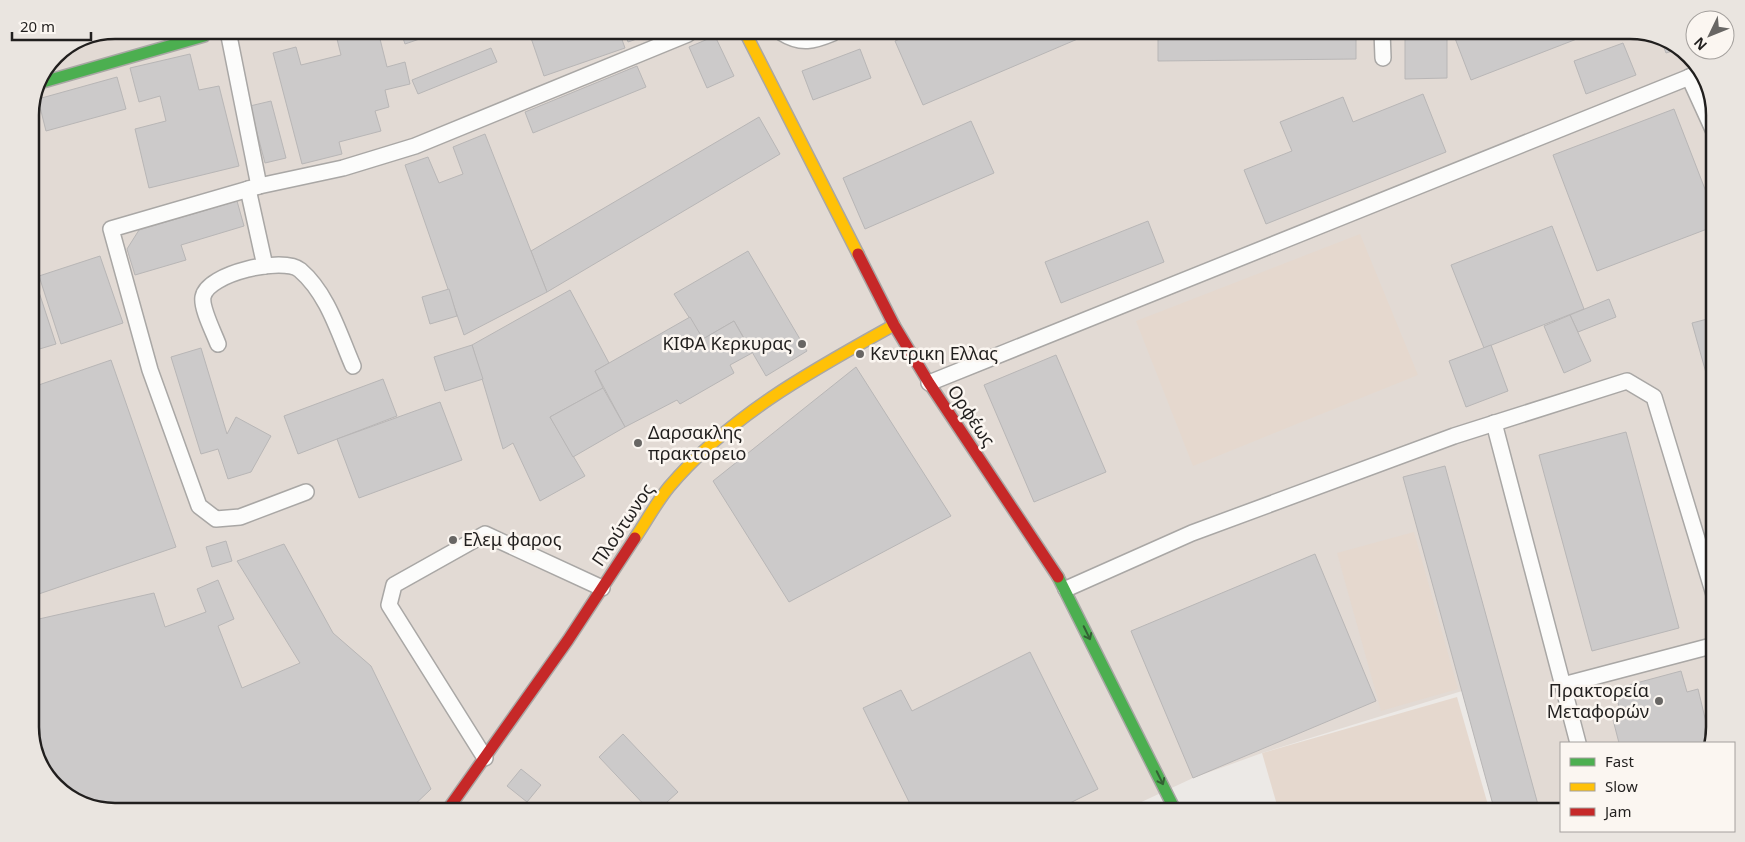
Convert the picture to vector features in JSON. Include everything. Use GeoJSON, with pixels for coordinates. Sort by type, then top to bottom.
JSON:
{"type":"FeatureCollection","features":[{"type":"Feature","properties":{"kind":"street"},"geometry":{"type":"LineString","coordinates":[[47,81],[194,39]]}},
{"type":"Feature","properties":{"kind":"street","name":"Ορφέως"},"geometry":{"type":"LineString","coordinates":[[749,39],[894,325],[929,383],[1066,589],[1172,803]]}},
{"type":"Feature","properties":{"kind":"street","name":"Πλούτωνος"},"geometry":{"type":"LineString","coordinates":[[452,803],[602,588],[668,489],[696,458],[733,424],[813,370],[894,325]]}},
{"type":"Feature","properties":{"kind":"lane"},"geometry":{"type":"LineString","coordinates":[[229,39],[265,266]]}},
{"type":"Feature","properties":{"kind":"lane"},"geometry":{"type":"LineString","coordinates":[[306,492],[240,517],[216,519],[199,506],[150,370],[111,229],[253,187],[343,168],[415,146],[676,39]]}},
{"type":"Feature","properties":{"kind":"lane"},"geometry":{"type":"LineString","coordinates":[[790,39],[813,42],[820,39]]}},
{"type":"Feature","properties":{"kind":"lane"},"geometry":{"type":"LineString","coordinates":[[1382,39],[1383,58]]}},
{"type":"Feature","properties":{"kind":"lane"},"geometry":{"type":"LineString","coordinates":[[929,383],[1694,75]]}},
{"type":"Feature","properties":{"kind":"lane"},"geometry":{"type":"LineString","coordinates":[[1699,84],[1705,104]]}},
{"type":"Feature","properties":{"kind":"lane"},"geometry":{"type":"LineString","coordinates":[[218,344],[203,304],[203,296],[208,287],[222,276],[277,263],[290,264],[300,269],[327,306],[353,366]]}},
{"type":"Feature","properties":{"kind":"lane"},"geometry":{"type":"LineString","coordinates":[[1066,589],[1192,534],[1494,423],[1627,381],[1654,397],[1706,568]]}},
{"type":"Feature","properties":{"kind":"lane"},"geometry":{"type":"LineString","coordinates":[[1494,423],[1578,742]]}},
{"type":"Feature","properties":{"kind":"lane"},"geometry":{"type":"LineString","coordinates":[[485,758],[389,605],[394,585],[485,534],[602,588]]}},
{"type":"Feature","properties":{"kind":"lane"},"geometry":{"type":"LineString","coordinates":[[1563,685],[1706,647]]}},
{"type":"Feature","properties":{"kind":"shaded area"},"geometry":{"type":"Polygon","coordinates":[[[105,39],[1630,39],[1645,40],[1664,47],[1680,58],[1693,73],[1702,91],[1706,110],[1705,742],[1560,742],[1560,803],[1493,803],[1462,691],[1262,753],[1193,778],[1139,803],[105,803],[81,795],[65,784],[52,769],[43,751],[39,732],[39,110],[41,95],[47,81],[65,58],[77,49],[105,39]]]}},
{"type":"Feature","properties":{"kind":"shaded area"},"geometry":{"type":"Polygon","coordinates":[[[1360,234],[1418,375],[1193,466],[1136,321],[1360,234]]]}},
{"type":"Feature","properties":{"kind":"shaded area"},"geometry":{"type":"Polygon","coordinates":[[[1414,532],[1458,689],[1381,711],[1337,553],[1414,532]]]}},
{"type":"Feature","properties":{"kind":"shaded area"},"geometry":{"type":"Polygon","coordinates":[[[1457,697],[1487,803],[1276,803],[1262,753],[1457,697]]]}},
{"type":"Feature","properties":{"kind":"building"},"geometry":{"type":"Polygon","coordinates":[[[337,39],[380,39],[387,67],[405,62],[410,84],[385,90],[389,107],[375,111],[381,131],[339,142],[342,154],[302,164],[273,53],[296,47],[301,65],[341,55],[337,39]]]}},
{"type":"Feature","properties":{"kind":"building"},"geometry":{"type":"Polygon","coordinates":[[[403,39],[419,39],[405,44],[403,39]]]}},
{"type":"Feature","properties":{"kind":"building"},"geometry":{"type":"Polygon","coordinates":[[[531,39],[622,39],[625,48],[544,76],[531,39]]]}},
{"type":"Feature","properties":{"kind":"building"},"geometry":{"type":"Polygon","coordinates":[[[708,39],[716,39],[734,76],[707,88],[689,47],[708,39]]]}},
{"type":"Feature","properties":{"kind":"building"},"geometry":{"type":"Polygon","coordinates":[[[900,39],[1078,39],[923,105],[895,41],[900,39]]]}},
{"type":"Feature","properties":{"kind":"building"},"geometry":{"type":"Polygon","coordinates":[[[1158,39],[1356,39],[1356,59],[1158,61],[1158,39]]]}},
{"type":"Feature","properties":{"kind":"building"},"geometry":{"type":"Polygon","coordinates":[[[1405,39],[1447,39],[1447,78],[1405,79],[1405,39]]]}},
{"type":"Feature","properties":{"kind":"building"},"geometry":{"type":"Polygon","coordinates":[[[1455,39],[1577,39],[1471,80],[1455,39]]]}},
{"type":"Feature","properties":{"kind":"building"},"geometry":{"type":"Polygon","coordinates":[[[1623,43],[1636,75],[1586,94],[1574,61],[1623,43]]]}},
{"type":"Feature","properties":{"kind":"building"},"geometry":{"type":"Polygon","coordinates":[[[1664,47],[1671,51],[1666,53],[1664,47]]]}},
{"type":"Feature","properties":{"kind":"building"},"geometry":{"type":"Polygon","coordinates":[[[491,48],[497,62],[418,94],[412,80],[491,48]]]}},
{"type":"Feature","properties":{"kind":"building"},"geometry":{"type":"Polygon","coordinates":[[[860,49],[871,78],[813,100],[802,71],[860,49]]]}},
{"type":"Feature","properties":{"kind":"building"},"geometry":{"type":"Polygon","coordinates":[[[190,54],[199,90],[219,86],[239,166],[149,188],[135,129],[166,121],[160,96],[139,102],[130,68],[190,54]]]}},
{"type":"Feature","properties":{"kind":"building"},"geometry":{"type":"Polygon","coordinates":[[[637,66],[646,87],[533,133],[525,112],[637,66]]]}},
{"type":"Feature","properties":{"kind":"building"},"geometry":{"type":"Polygon","coordinates":[[[117,77],[126,109],[46,131],[40,105],[41,98],[117,77]]]}},
{"type":"Feature","properties":{"kind":"building"},"geometry":{"type":"Polygon","coordinates":[[[1423,94],[1446,152],[1266,224],[1244,170],[1292,151],[1280,122],[1343,97],[1353,122],[1423,94]]]}},
{"type":"Feature","properties":{"kind":"building"},"geometry":{"type":"Polygon","coordinates":[[[271,101],[286,158],[265,163],[250,106],[271,101]]]}},
{"type":"Feature","properties":{"kind":"building"},"geometry":{"type":"Polygon","coordinates":[[[1674,109],[1706,192],[1706,229],[1597,271],[1553,155],[1674,109]]]}},
{"type":"Feature","properties":{"kind":"building"},"geometry":{"type":"Polygon","coordinates":[[[759,117],[780,154],[547,292],[531,251],[759,117]]]}},
{"type":"Feature","properties":{"kind":"building"},"geometry":{"type":"Polygon","coordinates":[[[971,121],[994,173],[865,229],[843,178],[971,121]]]}},
{"type":"Feature","properties":{"kind":"building"},"geometry":{"type":"Polygon","coordinates":[[[485,134],[547,292],[464,335],[405,165],[428,157],[439,183],[463,174],[453,147],[485,134]]]}},
{"type":"Feature","properties":{"kind":"building"},"geometry":{"type":"Polygon","coordinates":[[[237,201],[244,226],[181,245],[186,260],[135,275],[127,249],[139,230],[237,201]]]}},
{"type":"Feature","properties":{"kind":"building"},"geometry":{"type":"Polygon","coordinates":[[[1148,221],[1164,262],[1061,303],[1045,262],[1148,221]]]}},
{"type":"Feature","properties":{"kind":"building"},"geometry":{"type":"Polygon","coordinates":[[[1552,226],[1584,309],[1484,348],[1451,265],[1552,226]]]}},
{"type":"Feature","properties":{"kind":"building"},"geometry":{"type":"Polygon","coordinates":[[[748,251],[807,351],[766,376],[734,321],[703,339],[674,294],[748,251]]]}},
{"type":"Feature","properties":{"kind":"building"},"geometry":{"type":"Polygon","coordinates":[[[100,256],[123,323],[61,344],[39,276],[100,256]]]}},
{"type":"Feature","properties":{"kind":"building"},"geometry":{"type":"Polygon","coordinates":[[[449,289],[457,316],[430,324],[422,297],[449,289]]]}},
{"type":"Feature","properties":{"kind":"building"},"geometry":{"type":"Polygon","coordinates":[[[570,290],[609,363],[595,371],[603,388],[550,417],[585,476],[540,501],[513,443],[503,449],[472,345],[570,290]]]}},
{"type":"Feature","properties":{"kind":"building"},"geometry":{"type":"Polygon","coordinates":[[[39,292],[56,344],[39,349],[39,292]]]}},
{"type":"Feature","properties":{"kind":"building"},"geometry":{"type":"Polygon","coordinates":[[[1609,299],[1616,317],[1578,332],[1570,315],[1609,299]]]}},
{"type":"Feature","properties":{"kind":"building"},"geometry":{"type":"Polygon","coordinates":[[[1570,315],[1591,361],[1564,373],[1544,326],[1570,315]]]}},
{"type":"Feature","properties":{"kind":"building"},"geometry":{"type":"Polygon","coordinates":[[[690,317],[703,339],[734,321],[752,353],[730,365],[734,373],[680,404],[677,400],[625,427],[595,371],[690,317]]]}},
{"type":"Feature","properties":{"kind":"building"},"geometry":{"type":"Polygon","coordinates":[[[1706,319],[1706,373],[1692,323],[1706,319]]]}},
{"type":"Feature","properties":{"kind":"building"},"geometry":{"type":"Polygon","coordinates":[[[472,345],[483,379],[445,391],[434,357],[472,345]]]}},
{"type":"Feature","properties":{"kind":"building"},"geometry":{"type":"Polygon","coordinates":[[[1491,345],[1508,391],[1466,407],[1449,361],[1491,345]]]}},
{"type":"Feature","properties":{"kind":"building"},"geometry":{"type":"Polygon","coordinates":[[[201,348],[227,434],[236,417],[271,436],[251,472],[228,479],[218,449],[201,454],[171,357],[201,348]]]}},
{"type":"Feature","properties":{"kind":"building"},"geometry":{"type":"Polygon","coordinates":[[[1056,355],[1106,472],[1034,502],[984,385],[1056,355]]]}},
{"type":"Feature","properties":{"kind":"building"},"geometry":{"type":"Polygon","coordinates":[[[111,360],[176,547],[39,594],[39,385],[111,360]]]}},
{"type":"Feature","properties":{"kind":"building"},"geometry":{"type":"Polygon","coordinates":[[[856,367],[951,516],[789,602],[713,481],[856,367]]]}},
{"type":"Feature","properties":{"kind":"building"},"geometry":{"type":"Polygon","coordinates":[[[383,379],[397,416],[298,454],[284,416],[383,379]]]}},
{"type":"Feature","properties":{"kind":"building"},"geometry":{"type":"Polygon","coordinates":[[[603,388],[625,427],[573,457],[550,417],[603,388]]]}},
{"type":"Feature","properties":{"kind":"building"},"geometry":{"type":"Polygon","coordinates":[[[440,402],[462,460],[359,498],[337,439],[440,402]]]}},
{"type":"Feature","properties":{"kind":"building"},"geometry":{"type":"Polygon","coordinates":[[[1626,432],[1679,628],[1592,651],[1539,455],[1626,432]]]}},
{"type":"Feature","properties":{"kind":"building"},"geometry":{"type":"Polygon","coordinates":[[[1445,466],[1538,803],[1493,803],[1403,477],[1445,466]]]}},
{"type":"Feature","properties":{"kind":"building"},"geometry":{"type":"Polygon","coordinates":[[[226,541],[232,561],[212,567],[206,547],[226,541]]]}},
{"type":"Feature","properties":{"kind":"building"},"geometry":{"type":"Polygon","coordinates":[[[284,544],[333,633],[371,666],[431,789],[416,803],[105,803],[95,801],[73,790],[52,769],[43,751],[39,732],[39,619],[154,593],[165,627],[206,612],[197,589],[218,580],[234,619],[218,626],[242,688],[300,663],[237,561],[284,544]]]}},
{"type":"Feature","properties":{"kind":"building"},"geometry":{"type":"Polygon","coordinates":[[[1315,554],[1376,701],[1193,778],[1131,631],[1315,554]]]}},
{"type":"Feature","properties":{"kind":"building"},"geometry":{"type":"Polygon","coordinates":[[[1030,652],[1098,789],[1070,803],[910,803],[863,708],[901,690],[912,711],[1030,652]]]}},
{"type":"Feature","properties":{"kind":"building","name":"Πρακτορεία Μεταφορών"},"geometry":{"type":"Polygon","coordinates":[[[1681,671],[1687,692],[1698,689],[1706,722],[1705,742],[1619,742],[1611,712],[1620,710],[1614,689],[1681,671]]]}},
{"type":"Feature","properties":{"kind":"building"},"geometry":{"type":"Polygon","coordinates":[[[623,734],[678,792],[666,803],[642,803],[599,757],[623,734]]]}},
{"type":"Feature","properties":{"kind":"building"},"geometry":{"type":"Polygon","coordinates":[[[521,769],[541,785],[527,802],[507,786],[521,769]]]}},
{"type":"Feature","properties":{"kind":"traffic: fast"},"geometry":{"type":"LineString","coordinates":[[47,81],[194,39]]}},
{"type":"Feature","properties":{"kind":"traffic: fast"},"geometry":{"type":"LineString","coordinates":[[1058,577],[1171,803]]}},
{"type":"Feature","properties":{"kind":"traffic: slow"},"geometry":{"type":"LineString","coordinates":[[749,39],[858,254]]}},
{"type":"Feature","properties":{"kind":"traffic: slow"},"geometry":{"type":"LineString","coordinates":[[635,538],[669,487],[718,438],[746,416],[803,377],[894,325]]}},
{"type":"Feature","properties":{"kind":"traffic: jam"},"geometry":{"type":"LineString","coordinates":[[858,254],[894,325],[929,383],[1058,577]]}},
{"type":"Feature","properties":{"kind":"traffic: jam"},"geometry":{"type":"LineString","coordinates":[[452,803],[568,640],[635,538]]}},
{"type":"Feature","properties":{"kind":"place","name":"ΚΙΦΑ Κερκυρας"},"geometry":{"type":"Point","coordinates":[802,344]}},
{"type":"Feature","properties":{"kind":"place","name":"Κεντρικη Ελλας"},"geometry":{"type":"Point","coordinates":[860,354]}},
{"type":"Feature","properties":{"kind":"place","name":"Δαρσακλης πρακτορειο"},"geometry":{"type":"Point","coordinates":[638,443]}},
{"type":"Feature","properties":{"kind":"place","name":"Ελεμ φαρος"},"geometry":{"type":"Point","coordinates":[453,540]}},
{"type":"Feature","properties":{"kind":"place","name":"Πρακτορεία Μεταφορών"},"geometry":{"type":"Point","coordinates":[1659,701]}}]}
